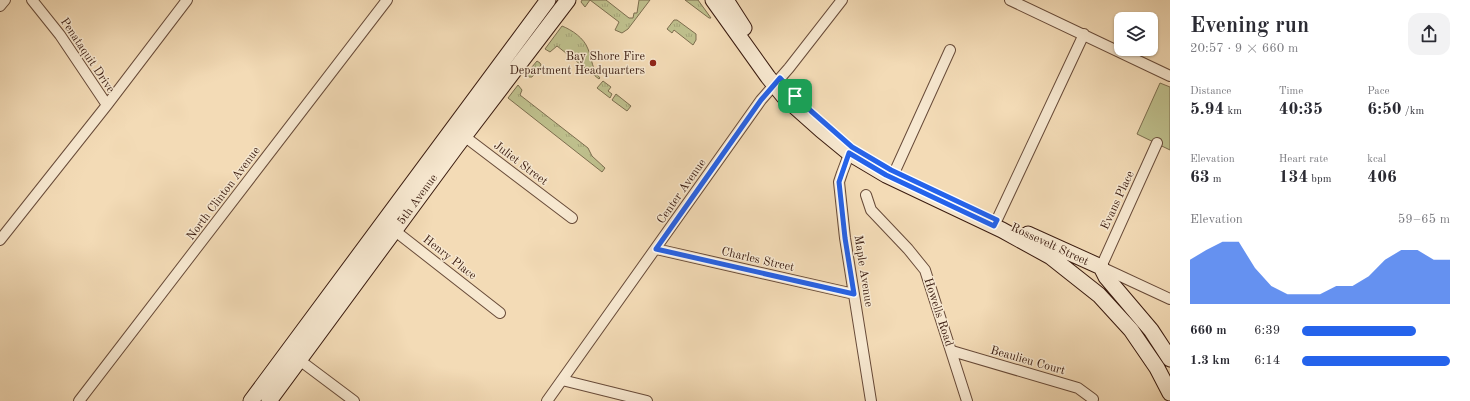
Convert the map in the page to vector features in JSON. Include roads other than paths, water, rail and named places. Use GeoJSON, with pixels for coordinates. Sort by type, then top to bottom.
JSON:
{"type":"FeatureCollection","features":[{"type":"Feature","properties":{"kind":"main road","name":"5th Avenue"},"geometry":{"type":"LineString","coordinates":[[251,401],[294,355],[459,132],[548,0]]}},
{"type":"Feature","properties":{"kind":"main road","name":"5th Avenue"},"geometry":{"type":"LineString","coordinates":[[459,132],[568,0]]}},
{"type":"Feature","properties":{"kind":"main road"},"geometry":{"type":"LineString","coordinates":[[713,0],[732,19],[767,62],[785,98],[820,130],[893,174],[996,223],[1051,257],[1098,296],[1131,330],[1156,368],[1170,393]]}},
{"type":"Feature","properties":{"kind":"main road"},"geometry":{"type":"LineString","coordinates":[[726,0],[732,19]]}},
{"type":"Feature","properties":{"kind":"main road","name":"Rossevelt Street"},"geometry":{"type":"LineString","coordinates":[[996,223],[1101,267],[1106,277],[1151,330],[1170,359]]}},
{"type":"Feature","properties":{"kind":"main road","name":"5th Avenue"},"geometry":{"type":"LineString","coordinates":[[269,401],[294,355]]}},
{"type":"Feature","properties":{"kind":"street"},"geometry":{"type":"LineString","coordinates":[[0,6],[5,0]]}},
{"type":"Feature","properties":{"kind":"street","name":"Penataquit Drive"},"geometry":{"type":"LineString","coordinates":[[32,0],[60,35],[107,105]]}},
{"type":"Feature","properties":{"kind":"street"},"geometry":{"type":"LineString","coordinates":[[0,240],[107,105],[187,0]]}},
{"type":"Feature","properties":{"kind":"street","name":"North Clinton Avenue"},"geometry":{"type":"LineString","coordinates":[[80,401],[387,0]]}},
{"type":"Feature","properties":{"kind":"street","name":"Center Avenue"},"geometry":{"type":"LineString","coordinates":[[548,401],[756,107],[842,0]]}},
{"type":"Feature","properties":{"kind":"street"},"geometry":{"type":"LineString","coordinates":[[1010,0],[1170,76]]}},
{"type":"Feature","properties":{"kind":"street"},"geometry":{"type":"LineString","coordinates":[[996,223],[1084,34]]}},
{"type":"Feature","properties":{"kind":"street"},"geometry":{"type":"LineString","coordinates":[[893,174],[950,50]]}},
{"type":"Feature","properties":{"kind":"street","name":"Juliet Street"},"geometry":{"type":"LineString","coordinates":[[459,132],[572,218]]}},
{"type":"Feature","properties":{"kind":"street","name":"Evans Place"},"geometry":{"type":"LineString","coordinates":[[1101,267],[1157,143]]}},
{"type":"Feature","properties":{"kind":"street","name":"Maple Avenue"},"geometry":{"type":"LineString","coordinates":[[851,150],[839,182],[845,238],[870,401]]}},
{"type":"Feature","properties":{"kind":"street","name":"Howells Road"},"geometry":{"type":"LineString","coordinates":[[866,194],[872,210],[925,270],[967,401]]}},
{"type":"Feature","properties":{"kind":"street","name":"Henry Place"},"geometry":{"type":"LineString","coordinates":[[389,226],[500,313]]}},
{"type":"Feature","properties":{"kind":"street","name":"Charles Street"},"geometry":{"type":"LineString","coordinates":[[656,249],[854,294]]}},
{"type":"Feature","properties":{"kind":"street"},"geometry":{"type":"LineString","coordinates":[[1101,267],[1170,299]]}},
{"type":"Feature","properties":{"kind":"street","name":"Beaulieu Court"},"geometry":{"type":"LineString","coordinates":[[952,351],[1078,388],[1093,399]]}},
{"type":"Feature","properties":{"kind":"street"},"geometry":{"type":"LineString","coordinates":[[294,355],[354,401]]}},
{"type":"Feature","properties":{"kind":"street"},"geometry":{"type":"LineString","coordinates":[[562,380],[647,401]]}},
{"type":"Feature","properties":{"kind":"place","name":"Bay Shore Fire Department Headquarters"},"geometry":{"type":"Point","coordinates":[653,63]}}]}
